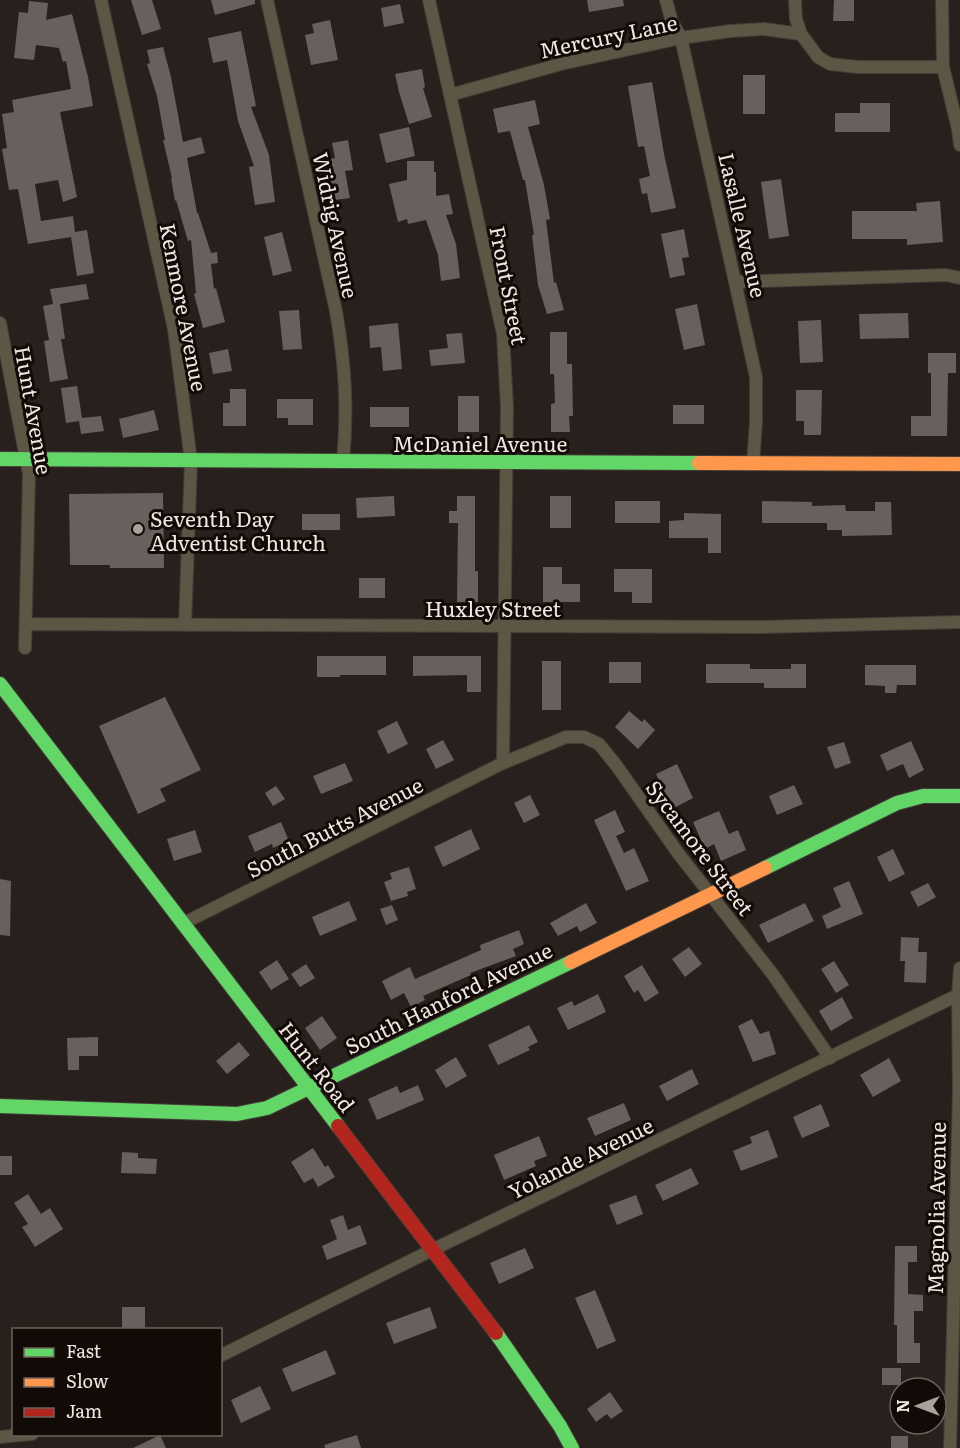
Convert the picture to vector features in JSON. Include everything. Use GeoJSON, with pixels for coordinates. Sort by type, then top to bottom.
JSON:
{"type":"FeatureCollection","features":[{"type":"Feature","properties":{"kind":"street","name":"Kenmore Avenue"},"geometry":{"type":"LineString","coordinates":[[101,0],[174,329],[191,461],[185,625]]}},
{"type":"Feature","properties":{"kind":"street","name":"Widrig Avenue"},"geometry":{"type":"LineString","coordinates":[[267,0],[336,312],[344,358],[346,396],[343,462]]}},
{"type":"Feature","properties":{"kind":"street","name":"Front Street"},"geometry":{"type":"LineString","coordinates":[[429,0],[503,334],[507,407],[503,762]]}},
{"type":"Feature","properties":{"kind":"street","name":"Lasalle Avenue"},"geometry":{"type":"LineString","coordinates":[[666,0],[672,22],[681,38],[756,378],[753,464]]}},
{"type":"Feature","properties":{"kind":"street"},"geometry":{"type":"LineString","coordinates":[[795,0],[796,19],[801,34],[818,57],[830,64],[858,67],[943,67]]}},
{"type":"Feature","properties":{"kind":"street"},"geometry":{"type":"LineString","coordinates":[[942,0],[943,67],[959,129],[960,146]]}},
{"type":"Feature","properties":{"kind":"street","name":"Mercury Lane"},"geometry":{"type":"LineString","coordinates":[[450,94],[561,64],[681,38],[764,29],[801,34]]}},
{"type":"Feature","properties":{"kind":"street"},"geometry":{"type":"LineString","coordinates":[[735,282],[946,275],[960,278]]}},
{"type":"Feature","properties":{"kind":"street","name":"Hunt Avenue"},"geometry":{"type":"LineString","coordinates":[[0,323],[27,460],[25,648]]}},
{"type":"Feature","properties":{"kind":"street","name":"McDaniel Avenue"},"geometry":{"type":"LineString","coordinates":[[0,459],[960,464]]}},
{"type":"Feature","properties":{"kind":"street","name":"Huxley Street"},"geometry":{"type":"LineString","coordinates":[[26,624],[758,627],[960,622]]}},
{"type":"Feature","properties":{"kind":"street","name":"Hunt Road"},"geometry":{"type":"LineString","coordinates":[[0,684],[513,1357],[560,1426],[572,1448]]}},
{"type":"Feature","properties":{"kind":"street","name":"Sycamore Street"},"geometry":{"type":"LineString","coordinates":[[503,762],[566,737],[584,736],[599,744],[774,976],[830,1058]]}},
{"type":"Feature","properties":{"kind":"street","name":"South Butts Avenue"},"geometry":{"type":"LineString","coordinates":[[182,924],[503,762]]}},
{"type":"Feature","properties":{"kind":"street","name":"South Hanford Avenue"},"geometry":{"type":"LineString","coordinates":[[0,1106],[237,1114],[267,1108],[711,895],[887,807],[913,796],[960,796]]}},
{"type":"Feature","properties":{"kind":"street","name":"Magnolia Avenue"},"geometry":{"type":"LineString","coordinates":[[950,1448],[960,968]]}},
{"type":"Feature","properties":{"kind":"street","name":"Yolande Avenue"},"geometry":{"type":"LineString","coordinates":[[222,1355],[432,1250],[958,995]]}},
{"type":"Feature","properties":{"kind":"building"},"geometry":{"type":"Polygon","coordinates":[[[131,0],[152,0],[161,29],[142,35],[131,0]]]}},
{"type":"Feature","properties":{"kind":"building"},"geometry":{"type":"Polygon","coordinates":[[[211,0],[255,0],[255,4],[215,15],[211,0]]]}},
{"type":"Feature","properties":{"kind":"building"},"geometry":{"type":"Polygon","coordinates":[[[587,0],[623,0],[624,6],[589,12],[587,0]]]}},
{"type":"Feature","properties":{"kind":"building"},"geometry":{"type":"Polygon","coordinates":[[[834,0],[854,0],[854,21],[833,21],[834,0]]]}},
{"type":"Feature","properties":{"kind":"building"},"geometry":{"type":"Polygon","coordinates":[[[29,1],[48,3],[46,20],[72,14],[88,77],[93,106],[60,112],[77,197],[63,202],[58,180],[35,184],[41,221],[73,216],[75,232],[87,230],[94,273],[77,276],[71,237],[28,244],[18,189],[9,190],[2,149],[7,148],[2,114],[14,112],[12,100],[71,89],[66,61],[63,62],[59,48],[36,45],[34,60],[14,58],[19,12],[28,13],[29,1]]]}},
{"type":"Feature","properties":{"kind":"building"},"geometry":{"type":"Polygon","coordinates":[[[400,4],[404,23],[384,27],[381,8],[400,4]]]}},
{"type":"Feature","properties":{"kind":"building"},"geometry":{"type":"Polygon","coordinates":[[[330,20],[338,60],[311,65],[305,35],[314,33],[312,24],[330,20]]]}},
{"type":"Feature","properties":{"kind":"building"},"geometry":{"type":"Polygon","coordinates":[[[241,31],[256,106],[251,107],[269,155],[275,202],[255,205],[249,167],[254,166],[238,121],[227,60],[213,63],[208,38],[241,31]]]}},
{"type":"Feature","properties":{"kind":"building"},"geometry":{"type":"Polygon","coordinates":[[[163,47],[183,142],[201,137],[205,153],[187,158],[197,213],[211,253],[217,252],[218,263],[211,264],[214,289],[216,288],[225,322],[203,328],[194,294],[196,293],[191,240],[188,241],[175,201],[157,96],[147,64],[150,63],[147,50],[163,47]]]}},
{"type":"Feature","properties":{"kind":"building"},"geometry":{"type":"Polygon","coordinates":[[[422,69],[425,87],[423,88],[432,117],[409,124],[395,74],[422,69]]]}},
{"type":"Feature","properties":{"kind":"building"},"geometry":{"type":"Polygon","coordinates":[[[743,75],[765,75],[765,114],[743,114],[743,75]]]}},
{"type":"Feature","properties":{"kind":"building"},"geometry":{"type":"Polygon","coordinates":[[[652,82],[676,208],[651,213],[647,193],[642,194],[639,179],[650,176],[644,146],[638,147],[628,86],[652,82]]]}},
{"type":"Feature","properties":{"kind":"building"},"geometry":{"type":"Polygon","coordinates":[[[535,100],[540,124],[528,127],[544,185],[550,219],[546,220],[554,283],[556,282],[564,310],[547,314],[538,285],[532,235],[534,235],[525,180],[523,180],[510,131],[498,133],[493,109],[535,100]]]}},
{"type":"Feature","properties":{"kind":"building"},"geometry":{"type":"Polygon","coordinates":[[[860,103],[890,103],[890,132],[835,132],[835,113],[860,113],[860,103]]]}},
{"type":"Feature","properties":{"kind":"building"},"geometry":{"type":"Polygon","coordinates":[[[409,127],[415,156],[386,163],[379,134],[409,127]]]}},
{"type":"Feature","properties":{"kind":"building"},"geometry":{"type":"Polygon","coordinates":[[[348,140],[353,170],[345,171],[350,198],[334,200],[327,160],[335,158],[332,143],[348,140]]]}},
{"type":"Feature","properties":{"kind":"building"},"geometry":{"type":"Polygon","coordinates":[[[407,161],[434,161],[436,196],[449,194],[453,214],[446,215],[456,244],[460,278],[441,281],[438,255],[426,220],[408,224],[407,219],[398,222],[389,184],[407,180],[407,161]]]}},
{"type":"Feature","properties":{"kind":"building"},"geometry":{"type":"Polygon","coordinates":[[[781,179],[789,236],[769,239],[761,182],[781,179]]]}},
{"type":"Feature","properties":{"kind":"building"},"geometry":{"type":"Polygon","coordinates":[[[940,201],[943,242],[907,245],[907,239],[852,239],[852,211],[917,211],[916,203],[940,201]]]}},
{"type":"Feature","properties":{"kind":"building"},"geometry":{"type":"Polygon","coordinates":[[[684,229],[689,257],[682,258],[685,275],[670,278],[661,234],[684,229]]]}},
{"type":"Feature","properties":{"kind":"building"},"geometry":{"type":"Polygon","coordinates":[[[282,232],[292,271],[273,276],[264,237],[282,232]]]}},
{"type":"Feature","properties":{"kind":"building"},"geometry":{"type":"Polygon","coordinates":[[[86,284],[89,299],[60,304],[65,339],[61,339],[68,379],[50,382],[44,341],[49,340],[43,306],[53,304],[50,289],[86,284]]]}},
{"type":"Feature","properties":{"kind":"building"},"geometry":{"type":"Polygon","coordinates":[[[697,304],[705,345],[684,350],[675,309],[697,304]]]}},
{"type":"Feature","properties":{"kind":"building"},"geometry":{"type":"Polygon","coordinates":[[[299,310],[302,349],[283,350],[279,311],[299,310]]]}},
{"type":"Feature","properties":{"kind":"building"},"geometry":{"type":"Polygon","coordinates":[[[908,313],[909,338],[860,339],[859,314],[908,313]]]}},
{"type":"Feature","properties":{"kind":"building"},"geometry":{"type":"Polygon","coordinates":[[[821,320],[823,362],[800,363],[798,321],[821,320]]]}},
{"type":"Feature","properties":{"kind":"building"},"geometry":{"type":"Polygon","coordinates":[[[398,323],[402,369],[383,371],[381,347],[370,348],[369,326],[398,323]]]}},
{"type":"Feature","properties":{"kind":"building"},"geometry":{"type":"Polygon","coordinates":[[[550,332],[567,332],[567,364],[572,364],[573,416],[569,416],[570,432],[551,432],[551,404],[555,403],[554,374],[550,374],[550,332]]]}},
{"type":"Feature","properties":{"kind":"building"},"geometry":{"type":"Polygon","coordinates":[[[462,333],[465,363],[431,366],[429,350],[448,348],[446,334],[462,333]]]}},
{"type":"Feature","properties":{"kind":"building"},"geometry":{"type":"Polygon","coordinates":[[[228,349],[232,371],[213,374],[209,353],[228,349]]]}},
{"type":"Feature","properties":{"kind":"building"},"geometry":{"type":"Polygon","coordinates":[[[928,353],[956,353],[956,373],[948,373],[947,436],[911,436],[911,416],[931,416],[931,373],[928,373],[928,353]]]}},
{"type":"Feature","properties":{"kind":"building"},"geometry":{"type":"Polygon","coordinates":[[[77,386],[82,418],[101,416],[104,431],[81,434],[79,421],[66,423],[61,388],[77,386]]]}},
{"type":"Feature","properties":{"kind":"building"},"geometry":{"type":"Polygon","coordinates":[[[230,389],[246,389],[246,426],[223,426],[223,403],[230,403],[230,389]]]}},
{"type":"Feature","properties":{"kind":"building"},"geometry":{"type":"Polygon","coordinates":[[[796,390],[822,390],[821,435],[804,435],[804,421],[796,421],[796,390]]]}},
{"type":"Feature","properties":{"kind":"building"},"geometry":{"type":"Polygon","coordinates":[[[458,396],[479,396],[479,432],[458,432],[458,396]]]}},
{"type":"Feature","properties":{"kind":"building"},"geometry":{"type":"Polygon","coordinates":[[[277,399],[313,399],[313,425],[288,425],[288,418],[277,418],[277,399]]]}},
{"type":"Feature","properties":{"kind":"building"},"geometry":{"type":"Polygon","coordinates":[[[673,405],[704,405],[704,424],[673,424],[673,405]]]}},
{"type":"Feature","properties":{"kind":"building"},"geometry":{"type":"Polygon","coordinates":[[[370,407],[409,407],[409,427],[370,427],[370,407]]]}},
{"type":"Feature","properties":{"kind":"building"},"geometry":{"type":"Polygon","coordinates":[[[154,410],[159,430],[123,438],[119,419],[154,410]]]}},
{"type":"Feature","properties":{"kind":"building"},"geometry":{"type":"Polygon","coordinates":[[[163,493],[164,568],[70,565],[69,494],[163,493]]]}},
{"type":"Feature","properties":{"kind":"building"},"geometry":{"type":"Polygon","coordinates":[[[394,496],[395,516],[357,518],[356,498],[394,496]]]}},
{"type":"Feature","properties":{"kind":"building"},"geometry":{"type":"Polygon","coordinates":[[[457,496],[475,496],[475,571],[478,571],[478,602],[457,602],[458,523],[449,523],[449,511],[457,511],[457,496]]]}},
{"type":"Feature","properties":{"kind":"building"},"geometry":{"type":"Polygon","coordinates":[[[550,496],[571,496],[571,528],[550,528],[550,496]]]}},
{"type":"Feature","properties":{"kind":"building"},"geometry":{"type":"Polygon","coordinates":[[[615,501],[660,501],[660,523],[615,523],[615,501]]]}},
{"type":"Feature","properties":{"kind":"building"},"geometry":{"type":"Polygon","coordinates":[[[762,501],[812,502],[812,506],[845,505],[846,511],[875,511],[875,502],[891,502],[892,535],[842,536],[842,530],[827,530],[827,523],[762,523],[762,501]]]}},
{"type":"Feature","properties":{"kind":"building"},"geometry":{"type":"Polygon","coordinates":[[[684,513],[721,514],[721,553],[708,553],[708,538],[669,538],[669,521],[684,520],[684,513]]]}},
{"type":"Feature","properties":{"kind":"building"},"geometry":{"type":"Polygon","coordinates":[[[302,514],[340,514],[340,530],[302,530],[302,514]]]}},
{"type":"Feature","properties":{"kind":"building"},"geometry":{"type":"Polygon","coordinates":[[[543,567],[562,567],[562,584],[580,584],[580,602],[543,602],[543,567]]]}},
{"type":"Feature","properties":{"kind":"building"},"geometry":{"type":"Polygon","coordinates":[[[614,569],[652,569],[652,603],[632,603],[632,592],[614,592],[614,569]]]}},
{"type":"Feature","properties":{"kind":"building"},"geometry":{"type":"Polygon","coordinates":[[[359,578],[385,578],[385,598],[359,598],[359,578]]]}},
{"type":"Feature","properties":{"kind":"building"},"geometry":{"type":"Polygon","coordinates":[[[317,656],[386,656],[386,675],[317,677],[317,656]]]}},
{"type":"Feature","properties":{"kind":"building"},"geometry":{"type":"Polygon","coordinates":[[[413,656],[481,656],[481,692],[467,692],[467,675],[413,676],[413,656]]]}},
{"type":"Feature","properties":{"kind":"building"},"geometry":{"type":"Polygon","coordinates":[[[542,661],[561,661],[561,710],[542,710],[542,661]]]}},
{"type":"Feature","properties":{"kind":"building"},"geometry":{"type":"Polygon","coordinates":[[[609,662],[641,662],[641,683],[609,683],[609,662]]]}},
{"type":"Feature","properties":{"kind":"building"},"geometry":{"type":"Polygon","coordinates":[[[706,664],[750,664],[750,669],[791,669],[791,664],[806,664],[806,688],[764,688],[764,683],[706,683],[706,664]]]}},
{"type":"Feature","properties":{"kind":"building"},"geometry":{"type":"Polygon","coordinates":[[[865,665],[916,665],[916,685],[897,685],[896,693],[885,693],[885,686],[865,685],[865,665]]]}},
{"type":"Feature","properties":{"kind":"building"},"geometry":{"type":"Polygon","coordinates":[[[165,697],[201,770],[160,789],[166,801],[138,814],[99,726],[165,697]]]}},
{"type":"Feature","properties":{"kind":"building"},"geometry":{"type":"Polygon","coordinates":[[[629,711],[642,722],[644,719],[655,730],[638,749],[615,727],[629,711]]]}},
{"type":"Feature","properties":{"kind":"building"},"geometry":{"type":"Polygon","coordinates":[[[397,721],[408,744],[388,754],[377,731],[397,721]]]}},
{"type":"Feature","properties":{"kind":"building"},"geometry":{"type":"Polygon","coordinates":[[[443,740],[454,760],[436,769],[426,749],[443,740]]]}},
{"type":"Feature","properties":{"kind":"building"},"geometry":{"type":"Polygon","coordinates":[[[911,741],[924,770],[909,778],[903,764],[887,771],[880,755],[911,741]]]}},
{"type":"Feature","properties":{"kind":"building"},"geometry":{"type":"Polygon","coordinates":[[[844,742],[851,763],[835,769],[827,747],[844,742]]]}},
{"type":"Feature","properties":{"kind":"building"},"geometry":{"type":"Polygon","coordinates":[[[345,763],[353,781],[321,794],[313,776],[345,763]]]}},
{"type":"Feature","properties":{"kind":"building"},"geometry":{"type":"Polygon","coordinates":[[[677,764],[693,798],[672,809],[656,774],[677,764]]]}},
{"type":"Feature","properties":{"kind":"building"},"geometry":{"type":"Polygon","coordinates":[[[794,785],[803,804],[777,815],[769,796],[794,785]]]}},
{"type":"Feature","properties":{"kind":"building"},"geometry":{"type":"Polygon","coordinates":[[[276,786],[285,799],[273,806],[265,793],[276,786]]]}},
{"type":"Feature","properties":{"kind":"building"},"geometry":{"type":"Polygon","coordinates":[[[530,795],[540,815],[524,823],[514,803],[530,795]]]}},
{"type":"Feature","properties":{"kind":"building"},"geometry":{"type":"Polygon","coordinates":[[[615,810],[625,832],[616,836],[624,853],[634,848],[649,881],[626,891],[594,820],[615,810]]]}},
{"type":"Feature","properties":{"kind":"building"},"geometry":{"type":"Polygon","coordinates":[[[719,811],[729,834],[738,830],[746,850],[721,861],[714,844],[705,849],[693,822],[719,811]]]}},
{"type":"Feature","properties":{"kind":"building"},"geometry":{"type":"Polygon","coordinates":[[[281,822],[289,841],[273,848],[272,844],[255,852],[248,836],[281,822]]]}},
{"type":"Feature","properties":{"kind":"building"},"geometry":{"type":"Polygon","coordinates":[[[471,829],[480,849],[443,867],[434,847],[471,829]]]}},
{"type":"Feature","properties":{"kind":"building"},"geometry":{"type":"Polygon","coordinates":[[[195,830],[202,852],[174,861],[167,839],[195,830]]]}},
{"type":"Feature","properties":{"kind":"building"},"geometry":{"type":"Polygon","coordinates":[[[893,849],[905,874],[889,882],[877,857],[893,849]]]}},
{"type":"Feature","properties":{"kind":"building"},"geometry":{"type":"Polygon","coordinates":[[[409,867],[416,889],[407,892],[408,896],[391,901],[384,882],[392,879],[390,873],[409,867]]]}},
{"type":"Feature","properties":{"kind":"building"},"geometry":{"type":"Polygon","coordinates":[[[0,879],[11,881],[10,936],[0,935],[0,879]]]}},
{"type":"Feature","properties":{"kind":"building"},"geometry":{"type":"Polygon","coordinates":[[[849,881],[863,914],[827,929],[822,916],[841,907],[833,888],[849,881]]]}},
{"type":"Feature","properties":{"kind":"building"},"geometry":{"type":"Polygon","coordinates":[[[928,883],[936,897],[918,907],[910,892],[928,883]]]}},
{"type":"Feature","properties":{"kind":"building"},"geometry":{"type":"Polygon","coordinates":[[[349,901],[357,920],[320,936],[312,917],[349,901]]]}},
{"type":"Feature","properties":{"kind":"building"},"geometry":{"type":"Polygon","coordinates":[[[586,903],[597,923],[580,932],[577,926],[558,936],[550,923],[586,903]]]}},
{"type":"Feature","properties":{"kind":"building"},"geometry":{"type":"Polygon","coordinates":[[[805,903],[814,921],[768,943],[759,925],[805,903]]]}},
{"type":"Feature","properties":{"kind":"building"},"geometry":{"type":"Polygon","coordinates":[[[392,905],[398,920],[386,925],[380,909],[392,905]]]}},
{"type":"Feature","properties":{"kind":"building"},"geometry":{"type":"Polygon","coordinates":[[[519,930],[524,944],[513,949],[516,956],[470,973],[471,975],[423,996],[425,1000],[411,1007],[404,993],[391,1000],[382,981],[410,967],[415,979],[481,950],[480,945],[519,930]]]}},
{"type":"Feature","properties":{"kind":"building"},"geometry":{"type":"Polygon","coordinates":[[[901,937],[919,938],[918,952],[927,952],[926,983],[904,982],[905,961],[900,961],[901,937]]]}},
{"type":"Feature","properties":{"kind":"building"},"geometry":{"type":"Polygon","coordinates":[[[689,947],[702,964],[685,977],[672,959],[689,947]]]}},
{"type":"Feature","properties":{"kind":"building"},"geometry":{"type":"Polygon","coordinates":[[[277,960],[289,979],[271,990],[259,972],[277,960]]]}},
{"type":"Feature","properties":{"kind":"building"},"geometry":{"type":"Polygon","coordinates":[[[834,961],[849,985],[836,993],[821,969],[834,961]]]}},
{"type":"Feature","properties":{"kind":"building"},"geometry":{"type":"Polygon","coordinates":[[[306,964],[315,978],[300,987],[291,974],[306,964]]]}},
{"type":"Feature","properties":{"kind":"building"},"geometry":{"type":"Polygon","coordinates":[[[642,965],[659,993],[645,1002],[638,990],[634,993],[624,976],[642,965]]]}},
{"type":"Feature","properties":{"kind":"building"},"geometry":{"type":"Polygon","coordinates":[[[598,994],[606,1012],[568,1030],[557,1008],[572,1001],[574,1006],[598,994]]]}},
{"type":"Feature","properties":{"kind":"building"},"geometry":{"type":"Polygon","coordinates":[[[842,997],[853,1018],[831,1031],[819,1011],[842,997]]]}},
{"type":"Feature","properties":{"kind":"building"},"geometry":{"type":"Polygon","coordinates":[[[322,1016],[337,1038],[320,1050],[305,1028],[322,1016]]]}},
{"type":"Feature","properties":{"kind":"building"},"geometry":{"type":"Polygon","coordinates":[[[752,1019],[760,1034],[769,1031],[776,1054],[753,1062],[738,1026],[752,1019]]]}},
{"type":"Feature","properties":{"kind":"building"},"geometry":{"type":"Polygon","coordinates":[[[529,1025],[538,1042],[528,1047],[530,1050],[498,1065],[488,1045],[529,1025]]]}},
{"type":"Feature","properties":{"kind":"building"},"geometry":{"type":"Polygon","coordinates":[[[98,1037],[98,1056],[79,1056],[79,1070],[68,1070],[67,1038],[98,1037]]]}},
{"type":"Feature","properties":{"kind":"building"},"geometry":{"type":"Polygon","coordinates":[[[239,1042],[250,1055],[227,1074],[216,1061],[239,1042]]]}},
{"type":"Feature","properties":{"kind":"building"},"geometry":{"type":"Polygon","coordinates":[[[456,1057],[467,1076],[446,1088],[435,1070],[456,1057]]]}},
{"type":"Feature","properties":{"kind":"building"},"geometry":{"type":"Polygon","coordinates":[[[889,1058],[901,1081],[873,1097],[860,1075],[889,1058]]]}},
{"type":"Feature","properties":{"kind":"building"},"geometry":{"type":"Polygon","coordinates":[[[692,1069],[699,1084],[667,1101],[659,1086],[692,1069]]]}},
{"type":"Feature","properties":{"kind":"building"},"geometry":{"type":"Polygon","coordinates":[[[418,1085],[424,1100],[377,1120],[368,1099],[397,1086],[400,1093],[418,1085]]]}},
{"type":"Feature","properties":{"kind":"building"},"geometry":{"type":"Polygon","coordinates":[[[624,1103],[631,1120],[595,1136],[587,1118],[624,1103]]]}},
{"type":"Feature","properties":{"kind":"building"},"geometry":{"type":"Polygon","coordinates":[[[821,1104],[830,1126],[802,1138],[793,1117],[821,1104]]]}},
{"type":"Feature","properties":{"kind":"building"},"geometry":{"type":"Polygon","coordinates":[[[768,1130],[778,1157],[741,1171],[733,1151],[752,1143],[750,1137],[768,1130]]]}},
{"type":"Feature","properties":{"kind":"building"},"geometry":{"type":"Polygon","coordinates":[[[539,1136],[547,1156],[534,1161],[536,1166],[504,1180],[494,1155],[539,1136]]]}},
{"type":"Feature","properties":{"kind":"building"},"geometry":{"type":"Polygon","coordinates":[[[313,1148],[325,1167],[328,1165],[335,1177],[318,1187],[313,1178],[304,1183],[291,1162],[313,1148]]]}},
{"type":"Feature","properties":{"kind":"building"},"geometry":{"type":"Polygon","coordinates":[[[122,1152],[138,1153],[138,1158],[157,1159],[156,1174],[121,1173],[122,1152]]]}},
{"type":"Feature","properties":{"kind":"building"},"geometry":{"type":"Polygon","coordinates":[[[0,1156],[12,1156],[12,1175],[0,1175],[0,1156]]]}},
{"type":"Feature","properties":{"kind":"building"},"geometry":{"type":"Polygon","coordinates":[[[691,1168],[699,1184],[663,1201],[655,1185],[691,1168]]]}},
{"type":"Feature","properties":{"kind":"building"},"geometry":{"type":"Polygon","coordinates":[[[28,1194],[41,1214],[50,1208],[63,1229],[35,1247],[22,1227],[28,1224],[14,1203],[28,1194]]]}},
{"type":"Feature","properties":{"kind":"building"},"geometry":{"type":"Polygon","coordinates":[[[636,1195],[643,1214],[617,1225],[609,1205],[636,1195]]]}},
{"type":"Feature","properties":{"kind":"building"},"geometry":{"type":"Polygon","coordinates":[[[343,1215],[348,1230],[360,1225],[367,1244],[327,1260],[322,1246],[337,1239],[330,1220],[343,1215]]]}},
{"type":"Feature","properties":{"kind":"building"},"geometry":{"type":"Polygon","coordinates":[[[895,1246],[917,1246],[917,1262],[908,1262],[908,1294],[923,1295],[923,1311],[914,1311],[914,1343],[920,1343],[920,1363],[897,1363],[897,1325],[894,1325],[895,1246]]]}},
{"type":"Feature","properties":{"kind":"building"},"geometry":{"type":"Polygon","coordinates":[[[525,1248],[534,1268],[499,1284],[490,1263],[525,1248]]]}},
{"type":"Feature","properties":{"kind":"building"},"geometry":{"type":"Polygon","coordinates":[[[595,1290],[616,1341],[597,1349],[575,1298],[595,1290]]]}},
{"type":"Feature","properties":{"kind":"building"},"geometry":{"type":"Polygon","coordinates":[[[122,1307],[145,1307],[145,1328],[122,1328],[122,1307]]]}},
{"type":"Feature","properties":{"kind":"building"},"geometry":{"type":"Polygon","coordinates":[[[430,1307],[437,1328],[394,1344],[386,1323],[430,1307]]]}},
{"type":"Feature","properties":{"kind":"building"},"geometry":{"type":"Polygon","coordinates":[[[326,1350],[336,1374],[292,1392],[282,1369],[326,1350]]]}},
{"type":"Feature","properties":{"kind":"building"},"geometry":{"type":"Polygon","coordinates":[[[882,1368],[901,1368],[901,1376],[888,1376],[888,1385],[882,1385],[882,1368]]]}},
{"type":"Feature","properties":{"kind":"building"},"geometry":{"type":"Polygon","coordinates":[[[260,1386],[271,1409],[241,1423],[231,1400],[260,1386]]]}},
{"type":"Feature","properties":{"kind":"building"},"geometry":{"type":"Polygon","coordinates":[[[610,1392],[623,1411],[611,1419],[607,1414],[596,1422],[587,1409],[610,1392]]]}},
{"type":"Feature","properties":{"kind":"building"},"geometry":{"type":"Polygon","coordinates":[[[357,1435],[361,1448],[325,1448],[324,1445],[357,1435]]]}},
{"type":"Feature","properties":{"kind":"building"},"geometry":{"type":"Polygon","coordinates":[[[160,1436],[166,1448],[133,1448],[160,1436]]]}},
{"type":"Feature","properties":{"kind":"building"},"geometry":{"type":"Polygon","coordinates":[[[891,1436],[908,1436],[908,1448],[891,1448],[891,1436]]]}},
{"type":"Feature","properties":{"kind":"traffic: fast"},"geometry":{"type":"LineString","coordinates":[[0,459],[699,463]]}},
{"type":"Feature","properties":{"kind":"traffic: fast"},"geometry":{"type":"LineString","coordinates":[[0,684],[338,1126]]}},
{"type":"Feature","properties":{"kind":"traffic: fast"},"geometry":{"type":"LineString","coordinates":[[765,868],[897,803],[923,796],[960,796]]}},
{"type":"Feature","properties":{"kind":"traffic: fast"},"geometry":{"type":"LineString","coordinates":[[0,1106],[237,1114],[267,1108],[571,962]]}},
{"type":"Feature","properties":{"kind":"traffic: fast"},"geometry":{"type":"LineString","coordinates":[[496,1333],[560,1426],[572,1448]]}},
{"type":"Feature","properties":{"kind":"traffic: slow"},"geometry":{"type":"LineString","coordinates":[[699,463],[960,464]]}},
{"type":"Feature","properties":{"kind":"traffic: slow"},"geometry":{"type":"LineString","coordinates":[[571,962],[765,868]]}},
{"type":"Feature","properties":{"kind":"traffic: jam"},"geometry":{"type":"LineString","coordinates":[[338,1126],[496,1333]]}},
{"type":"Feature","properties":{"kind":"place","name":"Seventh Day Adventist Church"},"geometry":{"type":"Point","coordinates":[138,529]}}]}
